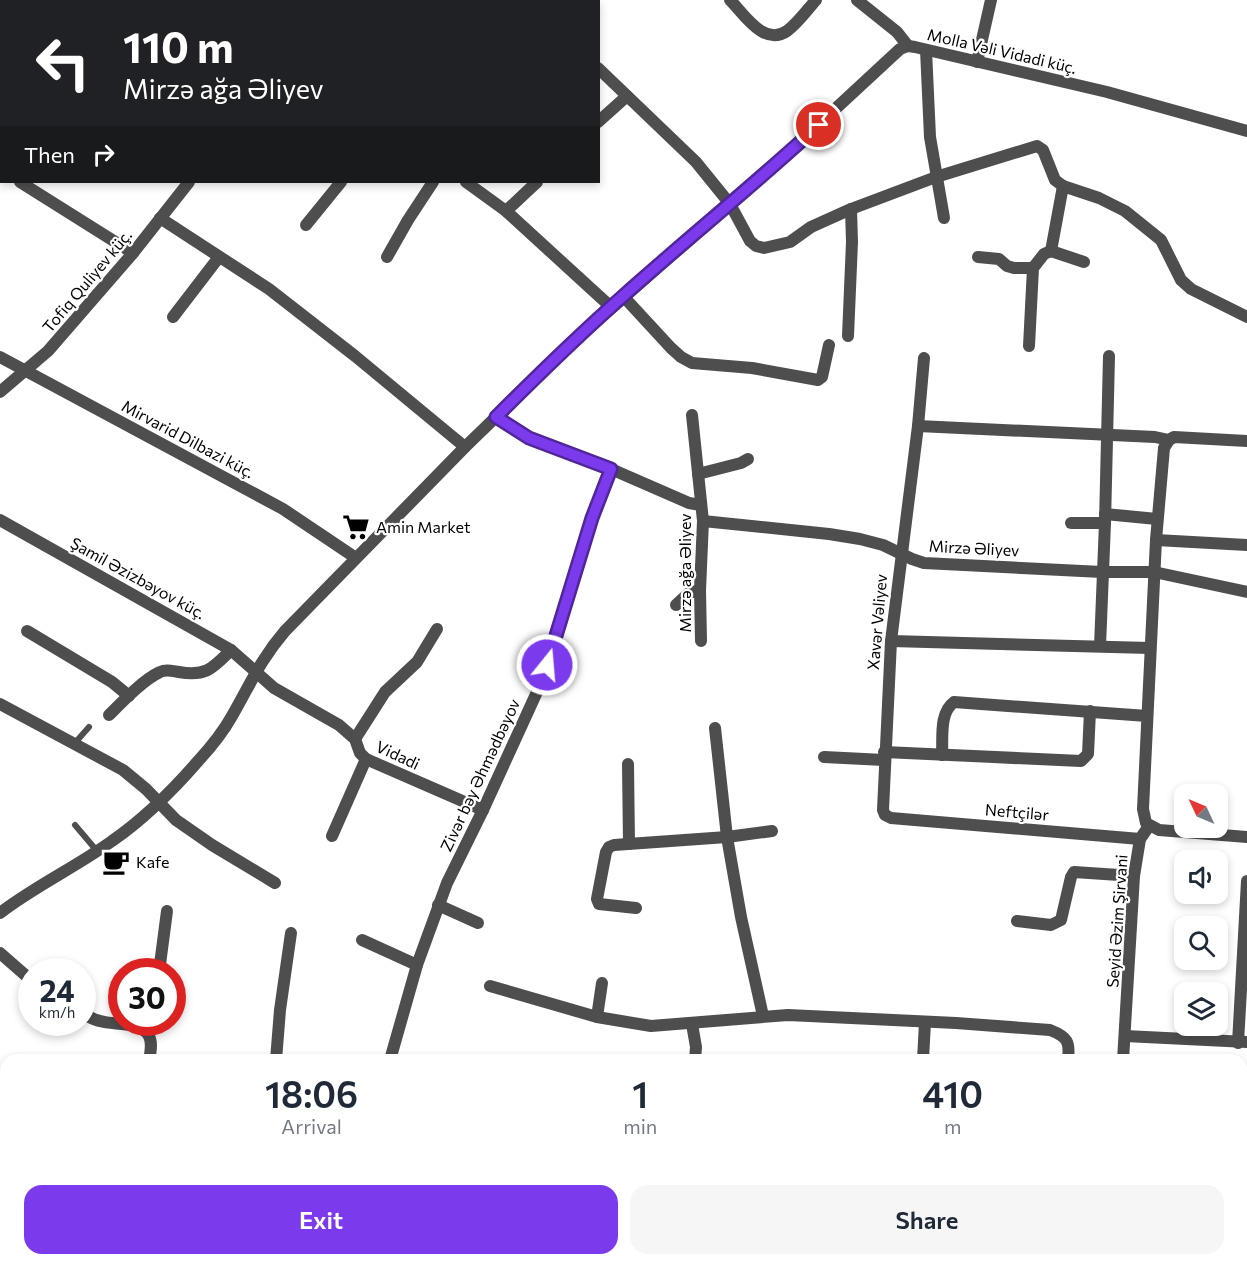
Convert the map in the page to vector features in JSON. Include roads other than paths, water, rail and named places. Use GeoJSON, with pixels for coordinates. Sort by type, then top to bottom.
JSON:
{"type":"FeatureCollection","features":[{"type":"Feature","properties":{"kind":"street"},"geometry":{"type":"LineString","coordinates":[[730,0],[764,33],[774,36],[786,32],[816,0]]}},
{"type":"Feature","properties":{"kind":"street"},"geometry":{"type":"LineString","coordinates":[[857,0],[897,32],[908,46]]}},
{"type":"Feature","properties":{"kind":"street"},"geometry":{"type":"LineString","coordinates":[[976,62],[991,0]]}},
{"type":"Feature","properties":{"kind":"street","name":"Molla Vəli Vidadi küç."},"geometry":{"type":"LineString","coordinates":[[2,907],[97,851],[132,827],[198,762],[218,738],[262,660],[285,631],[465,447],[611,307],[846,100],[893,54],[908,46],[1107,92],[1247,131]]}},
{"type":"Feature","properties":{"kind":"street"},"geometry":{"type":"LineString","coordinates":[[926,50],[930,137],[944,218]]}},
{"type":"Feature","properties":{"kind":"street"},"geometry":{"type":"LineString","coordinates":[[600,70],[696,162],[730,204],[750,241],[756,246],[764,248],[790,242],[812,227],[851,209],[936,177],[1038,146],[1043,150],[1055,180],[1064,186],[1099,198],[1125,211],[1161,240],[1180,280],[1191,289],[1247,317]]}},
{"type":"Feature","properties":{"kind":"street"},"geometry":{"type":"LineString","coordinates":[[600,121],[627,96]]}},
{"type":"Feature","properties":{"kind":"street"},"geometry":{"type":"LineString","coordinates":[[22,183],[133,253]]}},
{"type":"Feature","properties":{"kind":"street","name":"Tofiq Quliyev küç."},"geometry":{"type":"LineString","coordinates":[[0,392],[48,351],[133,253],[188,183]]}},
{"type":"Feature","properties":{"kind":"street"},"geometry":{"type":"LineString","coordinates":[[306,225],[341,183]]}},
{"type":"Feature","properties":{"kind":"street"},"geometry":{"type":"LineString","coordinates":[[387,257],[408,220],[433,183]]}},
{"type":"Feature","properties":{"kind":"street"},"geometry":{"type":"LineString","coordinates":[[467,183],[506,211],[611,307]]}},
{"type":"Feature","properties":{"kind":"street"},"geometry":{"type":"LineString","coordinates":[[506,211],[536,183]]}},
{"type":"Feature","properties":{"kind":"street"},"geometry":{"type":"LineString","coordinates":[[1051,251],[1064,186]]}},
{"type":"Feature","properties":{"kind":"street"},"geometry":{"type":"LineString","coordinates":[[848,336],[851,209]]}},
{"type":"Feature","properties":{"kind":"street"},"geometry":{"type":"LineString","coordinates":[[160,218],[295,309],[465,447]]}},
{"type":"Feature","properties":{"kind":"street"},"geometry":{"type":"LineString","coordinates":[[1029,346],[1033,268],[1044,254],[1051,251],[1084,262]]}},
{"type":"Feature","properties":{"kind":"street"},"geometry":{"type":"LineString","coordinates":[[173,317],[219,257]]}},
{"type":"Feature","properties":{"kind":"street"},"geometry":{"type":"LineString","coordinates":[[978,257],[999,259],[1007,266],[1014,268],[1033,268]]}},
{"type":"Feature","properties":{"kind":"street"},"geometry":{"type":"LineString","coordinates":[[623,296],[671,348],[692,363],[752,368],[818,380],[822,377],[829,345]]}},
{"type":"Feature","properties":{"kind":"street"},"geometry":{"type":"LineString","coordinates":[[1100,646],[1109,356]]}},
{"type":"Feature","properties":{"kind":"street","name":"Mirvarid Dilbazi küç."},"geometry":{"type":"LineString","coordinates":[[0,357],[283,509],[356,558]]}},
{"type":"Feature","properties":{"kind":"street","name":"Xavər Vəliyev"},"geometry":{"type":"LineString","coordinates":[[891,819],[885,815],[883,810],[891,641],[918,426],[924,358]]}},
{"type":"Feature","properties":{"kind":"street","name":"Mirzə ağa Əliyev"},"geometry":{"type":"LineString","coordinates":[[692,416],[703,521],[700,590],[701,641]]}},
{"type":"Feature","properties":{"kind":"street","name":"Mirzə ağa Əliyev"},"geometry":{"type":"LineString","coordinates":[[496,417],[529,438],[611,469],[688,503],[701,505]]}},
{"type":"Feature","properties":{"kind":"street"},"geometry":{"type":"LineString","coordinates":[[918,426],[1169,440]]}},
{"type":"Feature","properties":{"kind":"street"},"geometry":{"type":"LineString","coordinates":[[1247,441],[1174,437],[1164,448],[1157,519],[1143,809],[1144,819],[1149,826],[1159,830],[1247,837]]}},
{"type":"Feature","properties":{"kind":"street"},"geometry":{"type":"LineString","coordinates":[[698,474],[748,459]]}},
{"type":"Feature","properties":{"kind":"street","name":"Zivər bəy Əhmədbəyov"},"geometry":{"type":"LineString","coordinates":[[392,1054],[417,965],[438,905],[542,681],[592,518],[611,469]]}},
{"type":"Feature","properties":{"kind":"street"},"geometry":{"type":"LineString","coordinates":[[1071,523],[1105,518],[1157,519]]}},
{"type":"Feature","properties":{"kind":"street","name":"Şamil Əzizbəyov küç."},"geometry":{"type":"LineString","coordinates":[[0,520],[231,650],[255,672]]}},
{"type":"Feature","properties":{"kind":"street","name":"Mirzə Əliyev"},"geometry":{"type":"LineString","coordinates":[[703,521],[860,539],[924,563],[1154,573],[1247,592]]}},
{"type":"Feature","properties":{"kind":"street"},"geometry":{"type":"LineString","coordinates":[[1156,540],[1247,545]]}},
{"type":"Feature","properties":{"kind":"street"},"geometry":{"type":"LineString","coordinates":[[676,605],[689,593],[700,590]]}},
{"type":"Feature","properties":{"kind":"street"},"geometry":{"type":"LineString","coordinates":[[355,739],[386,692],[417,662],[437,629]]}},
{"type":"Feature","properties":{"kind":"street"},"geometry":{"type":"LineString","coordinates":[[27,631],[112,682],[129,696]]}},
{"type":"Feature","properties":{"kind":"street"},"geometry":{"type":"LineString","coordinates":[[891,641],[1150,648]]}},
{"type":"Feature","properties":{"kind":"street"},"geometry":{"type":"LineString","coordinates":[[110,715],[129,696],[160,672],[168,670],[191,674],[211,670],[231,650]]}},
{"type":"Feature","properties":{"kind":"street","name":"Vidadi"},"geometry":{"type":"LineString","coordinates":[[255,672],[274,688],[339,725],[355,739],[360,753],[366,759],[483,810]]}},
{"type":"Feature","properties":{"kind":"street"},"geometry":{"type":"LineString","coordinates":[[942,755],[944,713],[954,702],[1148,716]]}},
{"type":"Feature","properties":{"kind":"street"},"geometry":{"type":"LineString","coordinates":[[0,704],[123,770],[136,779],[176,820],[275,883]]}},
{"type":"Feature","properties":{"kind":"street"},"geometry":{"type":"LineString","coordinates":[[824,757],[942,755],[1081,761],[1088,754],[1090,711]]}},
{"type":"Feature","properties":{"kind":"street"},"geometry":{"type":"LineString","coordinates":[[715,728],[727,837],[741,917],[763,1016]]}},
{"type":"Feature","properties":{"kind":"street"},"geometry":{"type":"LineString","coordinates":[[332,836],[366,759]]}},
{"type":"Feature","properties":{"kind":"street"},"geometry":{"type":"LineString","coordinates":[[628,764],[629,844]]}},
{"type":"Feature","properties":{"kind":"street","name":"Neftçilər"},"geometry":{"type":"LineString","coordinates":[[891,819],[1140,839]]}},
{"type":"Feature","properties":{"kind":"street","name":"Seyid Əzim Şirvani"},"geometry":{"type":"LineString","coordinates":[[1124,1054],[1134,876],[1140,839],[1149,826]]}},
{"type":"Feature","properties":{"kind":"street"},"geometry":{"type":"LineString","coordinates":[[636,908],[599,904],[597,899],[609,847],[772,831]]}},
{"type":"Feature","properties":{"kind":"street"},"geometry":{"type":"LineString","coordinates":[[1017,921],[1051,925],[1061,920],[1074,872],[1134,876]]}},
{"type":"Feature","properties":{"kind":"street"},"geometry":{"type":"LineString","coordinates":[[1125,1036],[1242,1043],[1247,881]]}},
{"type":"Feature","properties":{"kind":"street"},"geometry":{"type":"LineString","coordinates":[[438,905],[478,923]]}},
{"type":"Feature","properties":{"kind":"street"},"geometry":{"type":"LineString","coordinates":[[161,958],[167,911]]}},
{"type":"Feature","properties":{"kind":"street"},"geometry":{"type":"LineString","coordinates":[[276,1054],[291,933]]}},
{"type":"Feature","properties":{"kind":"street"},"geometry":{"type":"LineString","coordinates":[[362,940],[417,965]]}},
{"type":"Feature","properties":{"kind":"street"},"geometry":{"type":"LineString","coordinates":[[0,953],[18,969]]}},
{"type":"Feature","properties":{"kind":"street"},"geometry":{"type":"LineString","coordinates":[[597,1017],[602,983]]}},
{"type":"Feature","properties":{"kind":"street"},"geometry":{"type":"LineString","coordinates":[[490,986],[597,1017],[651,1026],[763,1016],[804,1015],[1050,1030],[1066,1039],[1069,1054]]}},
{"type":"Feature","properties":{"kind":"street"},"geometry":{"type":"LineString","coordinates":[[923,1054],[925,1022]]}},
{"type":"Feature","properties":{"kind":"street"},"geometry":{"type":"LineString","coordinates":[[692,1024],[695,1054]]}},
{"type":"Feature","properties":{"kind":"street"},"geometry":{"type":"LineString","coordinates":[[150,1036],[150,1054]]}},
{"type":"Feature","properties":{"kind":"lane"},"geometry":{"type":"LineString","coordinates":[[74,744],[89,728]]}},
{"type":"Feature","properties":{"kind":"lane"},"geometry":{"type":"LineString","coordinates":[[75,825],[97,851]]}},
{"type":"Feature","properties":{"kind":"place","name":"Amin Market"},"geometry":{"type":"Point","coordinates":[356,527]}},
{"type":"Feature","properties":{"kind":"place","name":"Kafe"},"geometry":{"type":"Point","coordinates":[116,862]}}]}
